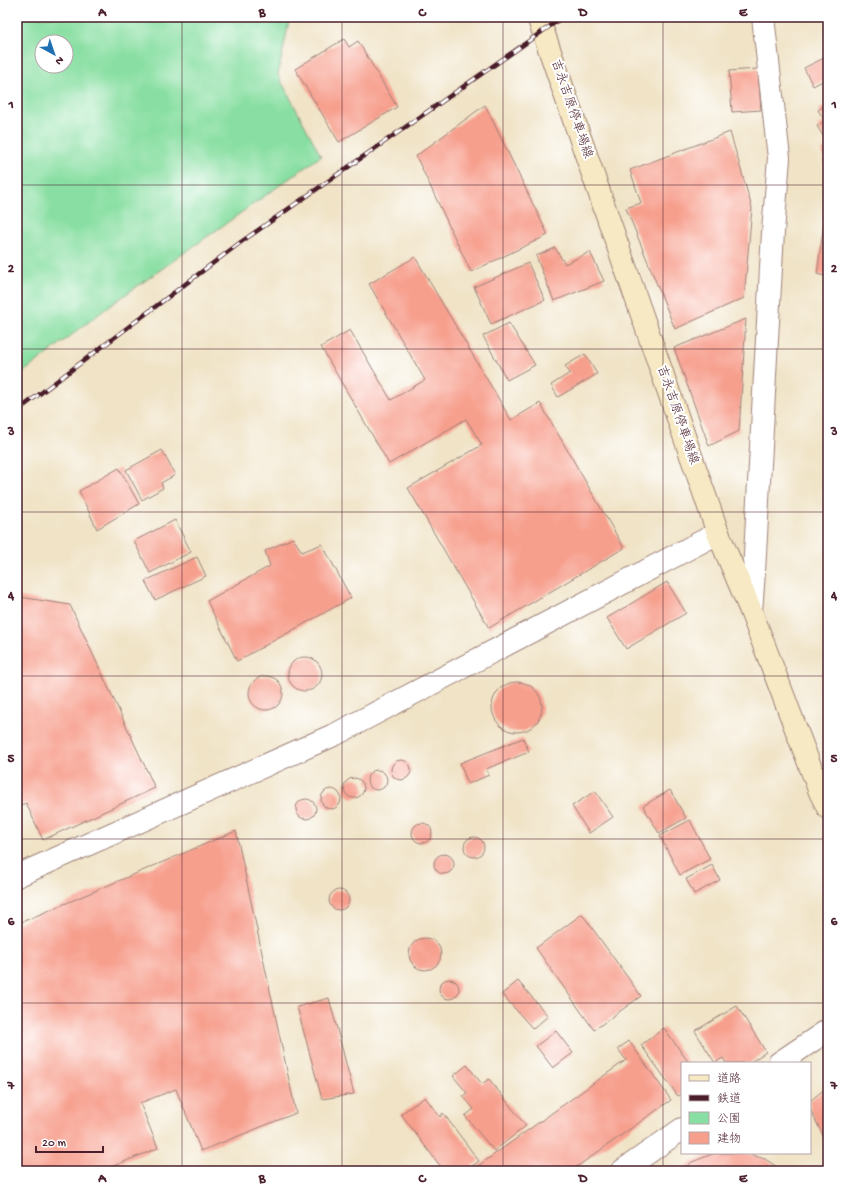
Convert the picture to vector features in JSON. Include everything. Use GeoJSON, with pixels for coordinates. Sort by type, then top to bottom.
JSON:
{"type":"FeatureCollection","features":[{"type":"Feature","properties":{"kind":"main road","name":"吉永吉原停車場線"},"geometry":{"type":"LineString","coordinates":[[538,17],[718,533],[751,611],[820,792],[828,808]]}},
{"type":"Feature","properties":{"kind":"street"},"geometry":{"type":"LineString","coordinates":[[751,611],[773,232],[779,158],[763,17]]}},
{"type":"Feature","properties":{"kind":"street"},"geometry":{"type":"LineString","coordinates":[[17,876],[336,734],[718,533]]}},
{"type":"Feature","properties":{"kind":"street"},"geometry":{"type":"LineString","coordinates":[[780,1062],[828,1030]]}},
{"type":"Feature","properties":{"kind":"street"},"geometry":{"type":"LineString","coordinates":[[622,1171],[681,1130]]}},
{"type":"Feature","properties":{"kind":"green space"},"geometry":{"type":"Polygon","coordinates":[[[17,17],[290,17],[278,75],[321,156],[108,307],[17,377],[17,60],[21,61],[17,59],[17,17]]]}},
{"type":"Feature","properties":{"kind":"building"},"geometry":{"type":"Polygon","coordinates":[[[344,39],[349,47],[358,41],[397,107],[339,142],[295,69],[344,39]]]}},
{"type":"Feature","properties":{"kind":"building"},"geometry":{"type":"Polygon","coordinates":[[[828,56],[828,78],[813,86],[804,68],[828,56]]]}},
{"type":"Feature","properties":{"kind":"building"},"geometry":{"type":"Polygon","coordinates":[[[758,69],[761,110],[732,112],[729,71],[758,69]]]}},
{"type":"Feature","properties":{"kind":"building"},"geometry":{"type":"Polygon","coordinates":[[[828,103],[828,144],[817,126],[825,121],[818,110],[828,103]]]}},
{"type":"Feature","properties":{"kind":"building"},"geometry":{"type":"Polygon","coordinates":[[[485,105],[548,235],[471,272],[416,156],[485,105]]]}},
{"type":"Feature","properties":{"kind":"building"},"geometry":{"type":"Polygon","coordinates":[[[730,132],[752,208],[744,298],[675,329],[626,208],[641,203],[630,170],[730,132]]]}},
{"type":"Feature","properties":{"kind":"building"},"geometry":{"type":"Polygon","coordinates":[[[828,147],[828,175],[827,176],[822,150],[828,147]]]}},
{"type":"Feature","properties":{"kind":"building"},"geometry":{"type":"Polygon","coordinates":[[[828,201],[828,277],[817,274],[828,201]]]}},
{"type":"Feature","properties":{"kind":"building"},"geometry":{"type":"Polygon","coordinates":[[[555,248],[565,264],[590,252],[604,281],[554,301],[536,256],[555,248]]]}},
{"type":"Feature","properties":{"kind":"building"},"geometry":{"type":"Polygon","coordinates":[[[415,257],[511,420],[540,403],[624,548],[489,628],[408,488],[482,445],[466,419],[389,464],[321,347],[350,330],[391,400],[425,380],[369,284],[415,257]]]}},
{"type":"Feature","properties":{"kind":"building"},"geometry":{"type":"Polygon","coordinates":[[[528,263],[545,300],[491,324],[474,287],[528,263]]]}},
{"type":"Feature","properties":{"kind":"building"},"geometry":{"type":"Polygon","coordinates":[[[746,319],[739,431],[709,446],[674,348],[746,319]]]}},
{"type":"Feature","properties":{"kind":"building"},"geometry":{"type":"Polygon","coordinates":[[[509,323],[535,365],[507,380],[483,336],[509,323]]]}},
{"type":"Feature","properties":{"kind":"building"},"geometry":{"type":"Polygon","coordinates":[[[585,354],[597,374],[558,397],[551,385],[570,373],[565,366],[585,354]]]}},
{"type":"Feature","properties":{"kind":"building"},"geometry":{"type":"Polygon","coordinates":[[[162,450],[175,475],[161,483],[163,488],[142,500],[126,470],[162,450]]]}},
{"type":"Feature","properties":{"kind":"building"},"geometry":{"type":"Polygon","coordinates":[[[119,468],[139,504],[97,529],[79,491],[119,468]]]}},
{"type":"Feature","properties":{"kind":"building"},"geometry":{"type":"Polygon","coordinates":[[[175,520],[191,552],[150,573],[134,541],[175,520]]]}},
{"type":"Feature","properties":{"kind":"building"},"geometry":{"type":"Polygon","coordinates":[[[293,538],[302,552],[322,544],[351,598],[237,661],[207,601],[270,566],[265,551],[293,538]]]}},
{"type":"Feature","properties":{"kind":"building"},"geometry":{"type":"Polygon","coordinates":[[[197,557],[206,576],[155,600],[145,581],[197,557]]]}},
{"type":"Feature","properties":{"kind":"building"},"geometry":{"type":"Polygon","coordinates":[[[667,582],[686,613],[626,649],[607,618],[667,582]]]}},
{"type":"Feature","properties":{"kind":"building"},"geometry":{"type":"Polygon","coordinates":[[[17,591],[20,597],[70,605],[155,788],[43,840],[26,803],[17,807],[17,591]]]}},
{"type":"Feature","properties":{"kind":"building"},"geometry":{"type":"Polygon","coordinates":[[[305,657],[317,662],[322,674],[317,686],[305,691],[293,686],[288,674],[293,662],[305,657]]]}},
{"type":"Feature","properties":{"kind":"building"},"geometry":{"type":"Polygon","coordinates":[[[266,676],[278,681],[283,693],[278,705],[266,710],[254,705],[249,693],[254,681],[266,676]]]}},
{"type":"Feature","properties":{"kind":"building"},"geometry":{"type":"Polygon","coordinates":[[[512,682],[522,682],[535,689],[542,702],[542,712],[535,725],[522,732],[512,732],[503,728],[496,721],[492,712],[492,702],[496,693],[503,686],[512,682]]]}},
{"type":"Feature","properties":{"kind":"building"},"geometry":{"type":"Polygon","coordinates":[[[523,738],[529,752],[486,769],[489,775],[468,784],[460,763],[523,738]]]}},
{"type":"Feature","properties":{"kind":"building"},"geometry":{"type":"Polygon","coordinates":[[[401,760],[408,763],[411,770],[408,777],[401,780],[394,777],[391,770],[394,763],[401,760]]]}},
{"type":"Feature","properties":{"kind":"building"},"geometry":{"type":"Polygon","coordinates":[[[377,770],[384,773],[387,780],[384,787],[377,790],[370,787],[367,780],[370,773],[377,770]]]}},
{"type":"Feature","properties":{"kind":"building"},"geometry":{"type":"Polygon","coordinates":[[[354,778],[361,781],[364,788],[361,795],[354,798],[347,795],[344,788],[347,781],[354,778]]]}},
{"type":"Feature","properties":{"kind":"building"},"geometry":{"type":"Polygon","coordinates":[[[331,789],[338,792],[341,799],[338,806],[331,809],[324,806],[321,799],[324,792],[331,789]]]}},
{"type":"Feature","properties":{"kind":"building"},"geometry":{"type":"Polygon","coordinates":[[[670,790],[686,818],[659,833],[643,806],[670,790]]]}},
{"type":"Feature","properties":{"kind":"building"},"geometry":{"type":"Polygon","coordinates":[[[595,791],[613,817],[589,833],[572,806],[595,791]]]}},
{"type":"Feature","properties":{"kind":"building"},"geometry":{"type":"Polygon","coordinates":[[[306,799],[313,802],[316,809],[313,816],[306,819],[299,816],[296,809],[299,802],[306,799]]]}},
{"type":"Feature","properties":{"kind":"building"},"geometry":{"type":"Polygon","coordinates":[[[690,820],[710,859],[680,875],[660,836],[690,820]]]}},
{"type":"Feature","properties":{"kind":"building"},"geometry":{"type":"Polygon","coordinates":[[[422,823],[429,826],[432,833],[429,840],[422,843],[415,840],[412,833],[415,826],[422,823]]]}},
{"type":"Feature","properties":{"kind":"building"},"geometry":{"type":"Polygon","coordinates":[[[236,831],[296,1113],[201,1151],[176,1089],[140,1103],[158,1148],[101,1171],[17,1171],[17,924],[236,831]]]}},
{"type":"Feature","properties":{"kind":"building"},"geometry":{"type":"Polygon","coordinates":[[[474,837],[481,840],[484,847],[481,854],[474,857],[467,854],[464,847],[467,840],[474,837]]]}},
{"type":"Feature","properties":{"kind":"building"},"geometry":{"type":"Polygon","coordinates":[[[444,854],[451,857],[454,864],[451,871],[444,874],[437,871],[434,864],[437,857],[444,854]]]}},
{"type":"Feature","properties":{"kind":"building"},"geometry":{"type":"Polygon","coordinates":[[[712,865],[720,880],[694,894],[686,879],[712,865]]]}},
{"type":"Feature","properties":{"kind":"building"},"geometry":{"type":"Polygon","coordinates":[[[339,890],[346,893],[349,900],[346,907],[339,910],[332,907],[329,900],[332,893],[339,890]]]}},
{"type":"Feature","properties":{"kind":"building"},"geometry":{"type":"Polygon","coordinates":[[[582,914],[641,996],[594,1030],[536,948],[582,914]]]}},
{"type":"Feature","properties":{"kind":"building"},"geometry":{"type":"Polygon","coordinates":[[[422,938],[428,938],[438,945],[441,954],[440,960],[434,967],[428,970],[422,970],[412,963],[409,957],[409,951],[416,941],[422,938]]]}},
{"type":"Feature","properties":{"kind":"building"},"geometry":{"type":"Polygon","coordinates":[[[449,979],[456,982],[459,989],[456,996],[449,999],[442,996],[439,989],[442,982],[449,979]]]}},
{"type":"Feature","properties":{"kind":"building"},"geometry":{"type":"Polygon","coordinates":[[[518,981],[548,1016],[533,1029],[502,994],[518,981]]]}},
{"type":"Feature","properties":{"kind":"building"},"geometry":{"type":"Polygon","coordinates":[[[329,998],[354,1094],[322,1099],[297,1007],[329,998]]]}},
{"type":"Feature","properties":{"kind":"building"},"geometry":{"type":"Polygon","coordinates":[[[737,1006],[766,1052],[751,1062],[725,1062],[723,1058],[714,1062],[695,1031],[737,1006]]]}},
{"type":"Feature","properties":{"kind":"building"},"geometry":{"type":"Polygon","coordinates":[[[664,1028],[688,1062],[681,1062],[681,1094],[678,1096],[641,1045],[664,1028]]]}},
{"type":"Feature","properties":{"kind":"building"},"geometry":{"type":"Polygon","coordinates":[[[556,1031],[573,1053],[553,1068],[536,1046],[556,1031]]]}},
{"type":"Feature","properties":{"kind":"building"},"geometry":{"type":"Polygon","coordinates":[[[629,1041],[671,1100],[571,1171],[471,1171],[626,1060],[618,1049],[629,1041]]]}},
{"type":"Feature","properties":{"kind":"building"},"geometry":{"type":"Polygon","coordinates":[[[467,1065],[482,1084],[489,1079],[526,1126],[494,1151],[465,1116],[474,1109],[463,1096],[467,1093],[453,1076],[467,1065]]]}},
{"type":"Feature","properties":{"kind":"building"},"geometry":{"type":"Polygon","coordinates":[[[828,1086],[828,1146],[811,1111],[811,1100],[828,1086]]]}},
{"type":"Feature","properties":{"kind":"building"},"geometry":{"type":"Polygon","coordinates":[[[425,1097],[440,1117],[443,1113],[479,1161],[465,1171],[444,1171],[401,1114],[425,1097]]]}},
{"type":"Feature","properties":{"kind":"building"},"geometry":{"type":"Polygon","coordinates":[[[712,1154],[749,1154],[765,1159],[783,1171],[681,1171],[692,1162],[712,1154]]]}},
{"type":"Feature","properties":{"kind":"railway"},"geometry":{"type":"LineString","coordinates":[[17,411],[241,242],[563,17]]}}]}
